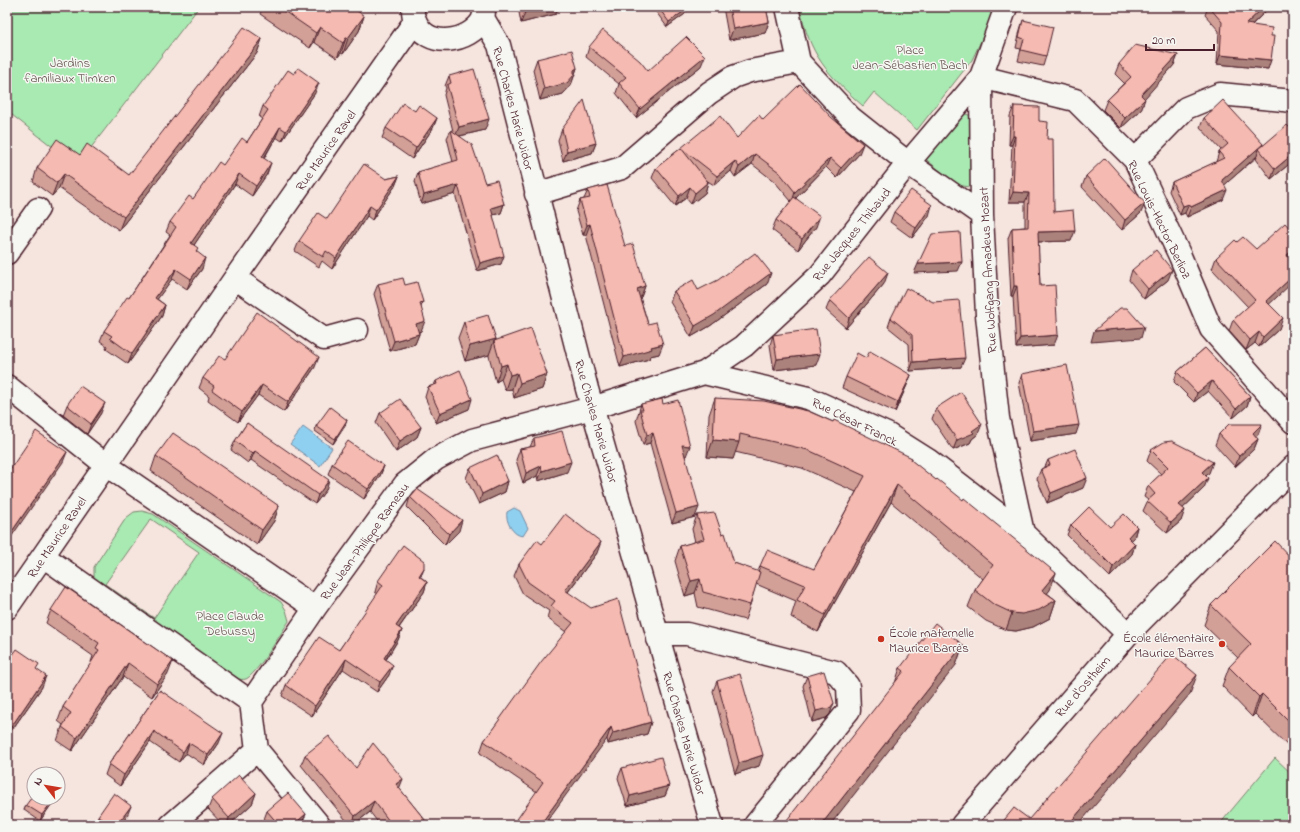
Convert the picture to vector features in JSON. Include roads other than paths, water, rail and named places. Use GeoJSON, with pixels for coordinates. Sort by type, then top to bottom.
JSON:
{"type":"FeatureCollection","features":[{"type":"Feature","properties":{"kind":"street"},"geometry":{"type":"LineString","coordinates":[[787,7],[799,62],[850,117],[908,163],[982,215]]}},
{"type":"Feature","properties":{"kind":"street","name":"Rue Wolfgang Amadeus Mozart"},"geometry":{"type":"LineString","coordinates":[[1006,7],[981,77],[982,215],[987,315],[998,418],[1023,533]]}},
{"type":"Feature","properties":{"kind":"street"},"geometry":{"type":"LineString","coordinates":[[414,14],[425,34],[442,41],[467,35],[484,13]]}},
{"type":"Feature","properties":{"kind":"street","name":"Rue Charles Marie Widor"},"geometry":{"type":"LineString","coordinates":[[484,13],[499,45],[592,408],[712,825]]}},
{"type":"Feature","properties":{"kind":"street","name":"Rue Maurice Ravel"},"geometry":{"type":"LineString","coordinates":[[7,608],[235,278],[414,14]]}},
{"type":"Feature","properties":{"kind":"street"},"geometry":{"type":"LineString","coordinates":[[536,194],[622,168],[709,93],[733,77],[750,71],[799,62]]}},
{"type":"Feature","properties":{"kind":"street","name":"Rue Louis-Hector Berlioz"},"geometry":{"type":"LineString","coordinates":[[981,77],[1075,100],[1135,160],[1180,256],[1211,329],[1293,422]]}},
{"type":"Feature","properties":{"kind":"street","name":"Rue Jacques Thibaud"},"geometry":{"type":"LineString","coordinates":[[704,373],[744,346],[820,275],[908,163],[981,77]]}},
{"type":"Feature","properties":{"kind":"street"},"geometry":{"type":"LineString","coordinates":[[1135,160],[1186,108],[1220,94],[1293,101]]}},
{"type":"Feature","properties":{"kind":"street"},"geometry":{"type":"LineString","coordinates":[[7,253],[38,209]]}},
{"type":"Feature","properties":{"kind":"street"},"geometry":{"type":"LineString","coordinates":[[235,278],[324,339],[357,330]]}},
{"type":"Feature","properties":{"kind":"street"},"geometry":{"type":"LineString","coordinates":[[592,408],[704,373]]}},
{"type":"Feature","properties":{"kind":"street","name":"Rue César Franck"},"geometry":{"type":"LineString","coordinates":[[704,373],[808,398],[887,434],[928,460],[1023,533],[1128,634]]}},
{"type":"Feature","properties":{"kind":"street"},"geometry":{"type":"LineString","coordinates":[[7,386],[106,465],[315,608],[251,702],[256,750],[319,825]]}},
{"type":"Feature","properties":{"kind":"street","name":"Rue Jean-Philippe Rameau"},"geometry":{"type":"LineString","coordinates":[[315,608],[405,484],[436,459],[472,440],[592,408]]}},
{"type":"Feature","properties":{"kind":"street","name":"Rue d'Ostheim"},"geometry":{"type":"LineString","coordinates":[[962,825],[1128,634],[1293,467]]}},
{"type":"Feature","properties":{"kind":"street"},"geometry":{"type":"LineString","coordinates":[[43,556],[251,702]]}},
{"type":"Feature","properties":{"kind":"street"},"geometry":{"type":"LineString","coordinates":[[658,639],[667,634],[687,634],[836,672],[848,686],[849,710],[756,825]]}},
{"type":"Feature","properties":{"kind":"street"},"geometry":{"type":"LineString","coordinates":[[171,825],[256,750]]}},
{"type":"Feature","properties":{"kind":"water"},"geometry":{"type":"Polygon","coordinates":[[[303,427],[332,448],[320,466],[290,444],[303,427]]]}},
{"type":"Feature","properties":{"kind":"water"},"geometry":{"type":"Polygon","coordinates":[[[514,508],[520,511],[528,528],[523,536],[516,534],[513,531],[507,520],[507,512],[514,508]]]}},
{"type":"Feature","properties":{"kind":"place","name":"École maternelle Maurice Barrès"},"geometry":{"type":"Point","coordinates":[881,639]}},
{"type":"Feature","properties":{"kind":"place","name":"École élémentaire Maurice Barres"},"geometry":{"type":"Point","coordinates":[1222,644]}},
{"type":"Feature","properties":{"kind":"park label","name":"Place Jean-Sébastien Bach"},"geometry":{"type":"Point","coordinates":[910,56]}},
{"type":"Feature","properties":{"kind":"park label","name":"Jardins familiaux Timken"},"geometry":{"type":"Point","coordinates":[70,70]}},
{"type":"Feature","properties":{"kind":"park label","name":"Place Claude Debussy"},"geometry":{"type":"Point","coordinates":[230,622]}}]}
